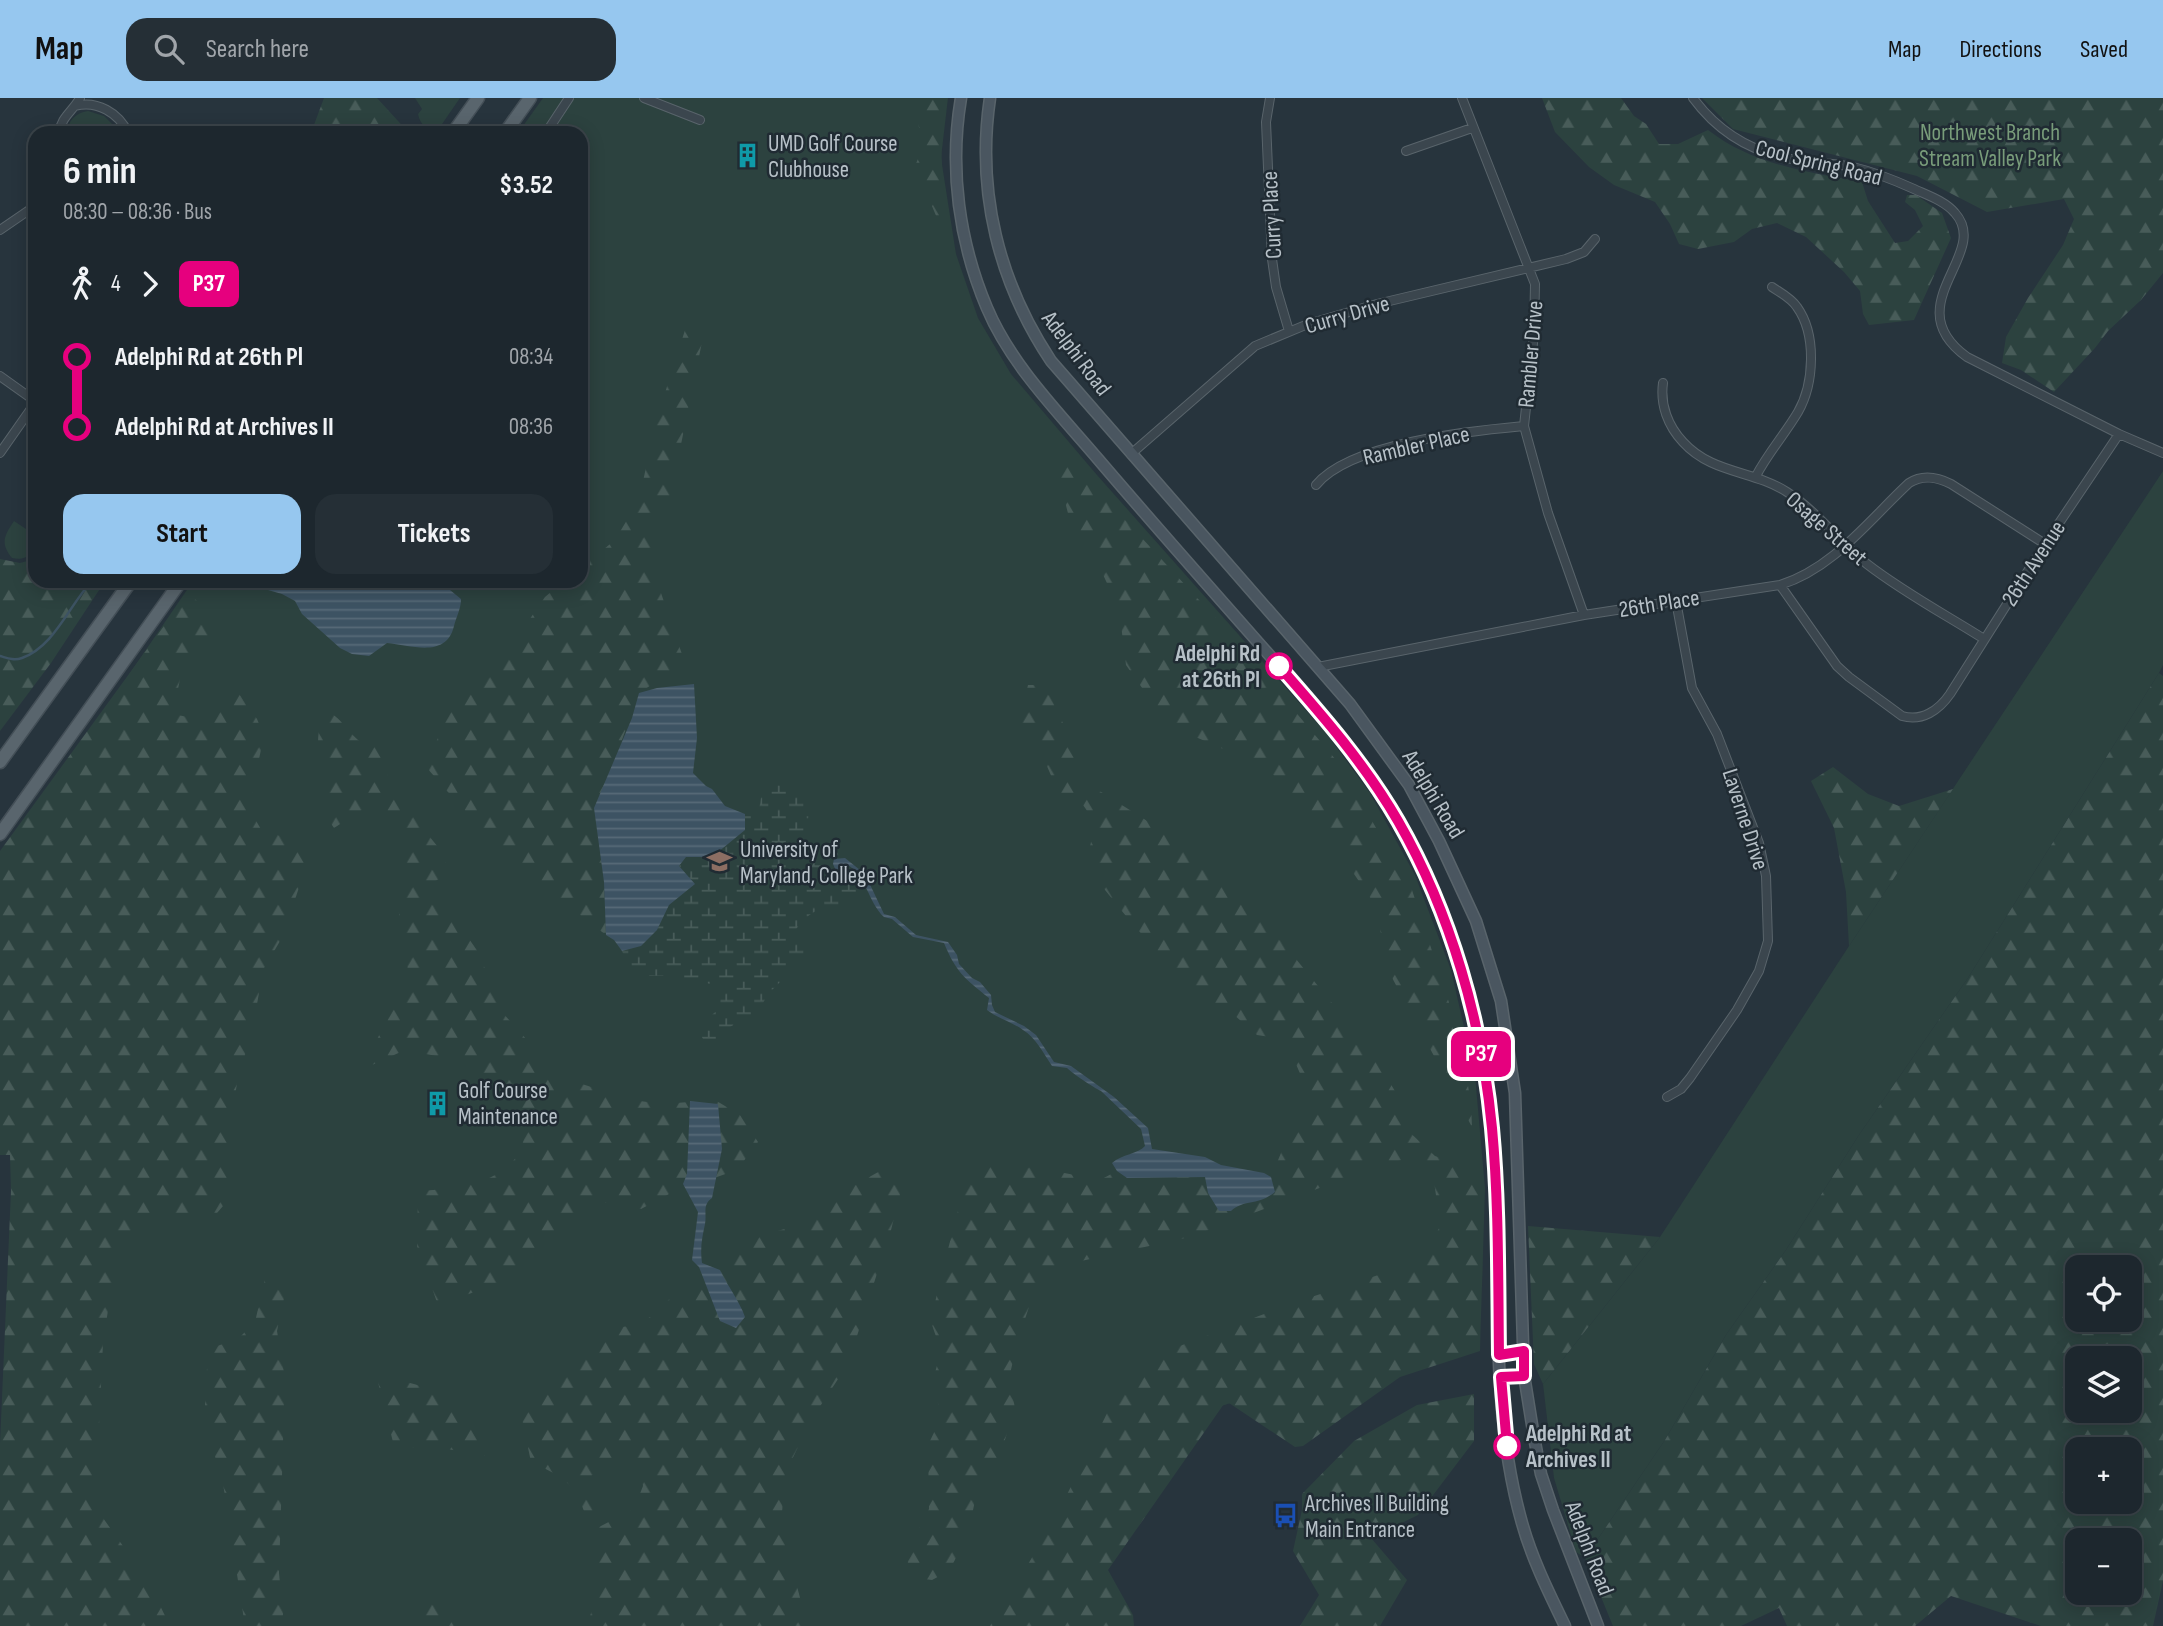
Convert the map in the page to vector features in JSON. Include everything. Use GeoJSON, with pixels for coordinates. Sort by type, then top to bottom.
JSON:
{"type":"FeatureCollection","features":[{"type":"Feature","properties":{"kind":"main road"},"geometry":{"type":"LineString","coordinates":[[458,126],[478,98]]}},
{"type":"Feature","properties":{"kind":"main road"},"geometry":{"type":"LineString","coordinates":[[510,126],[530,98]]}},
{"type":"Feature","properties":{"kind":"main road","name":"Adelphi Road"},"geometry":{"type":"LineString","coordinates":[[961,98],[956,162],[960,214],[977,281],[1000,334],[1055,408],[1347,744],[1398,822],[1440,911],[1471,1002],[1489,1101],[1498,1226],[1499,1355],[1505,1434],[1521,1520],[1530,1548],[1565,1626]]}},
{"type":"Feature","properties":{"kind":"main road","name":"Adelphi Road"},"geometry":{"type":"LineString","coordinates":[[990,98],[986,155],[989,205],[1001,257],[1025,319],[1051,361],[1350,704],[1409,785],[1476,921],[1494,976],[1508,1042],[1515,1093],[1524,1376],[1534,1437],[1541,1474],[1553,1510],[1598,1626]]}},
{"type":"Feature","properties":{"kind":"main road"},"geometry":{"type":"LineString","coordinates":[[0,762],[126,588]]}},
{"type":"Feature","properties":{"kind":"main road"},"geometry":{"type":"LineString","coordinates":[[0,834],[176,588]]}},
{"type":"Feature","properties":{"kind":"street"},"geometry":{"type":"LineString","coordinates":[[551,126],[569,98]]}},
{"type":"Feature","properties":{"kind":"street"},"geometry":{"type":"LineString","coordinates":[[644,98],[700,120]]}},
{"type":"Feature","properties":{"kind":"street","name":"Curry Place"},"geometry":{"type":"LineString","coordinates":[[1270,98],[1266,122],[1272,259],[1276,287],[1289,331]]}},
{"type":"Feature","properties":{"kind":"street","name":"Rambler Drive"},"geometry":{"type":"LineString","coordinates":[[1462,98],[1535,284],[1536,307],[1524,426],[1548,513],[1584,615]]}},
{"type":"Feature","properties":{"kind":"street","name":"Cool Spring Road"},"geometry":{"type":"LineString","coordinates":[[1693,98],[1705,116],[1720,130],[1763,152],[1872,172],[1947,205],[1960,221],[1964,237],[1941,300],[1940,322],[1951,342],[1967,357],[2119,434],[2163,453]]}},
{"type":"Feature","properties":{"kind":"street"},"geometry":{"type":"LineString","coordinates":[[61,126],[63,118],[78,102],[100,103],[123,126]]}},
{"type":"Feature","properties":{"kind":"street"},"geometry":{"type":"LineString","coordinates":[[1406,150],[1472,128]]}},
{"type":"Feature","properties":{"kind":"street"},"geometry":{"type":"LineString","coordinates":[[0,229],[28,211]]}},
{"type":"Feature","properties":{"kind":"street","name":"Curry Drive"},"geometry":{"type":"LineString","coordinates":[[1131,454],[1255,345],[1289,331],[1377,304],[1529,268],[1584,252],[1595,239]]}},
{"type":"Feature","properties":{"kind":"street"},"geometry":{"type":"LineString","coordinates":[[1756,476],[1799,410],[1810,367],[1808,334],[1801,314],[1791,300],[1772,287]]}},
{"type":"Feature","properties":{"kind":"street"},"geometry":{"type":"LineString","coordinates":[[0,376],[28,397]]}},
{"type":"Feature","properties":{"kind":"street","name":"Osage Street"},"geometry":{"type":"LineString","coordinates":[[1664,383],[1664,412],[1681,440],[1694,453],[1716,466],[1756,476],[1798,499],[1868,565],[1984,639]]}},
{"type":"Feature","properties":{"kind":"street"},"geometry":{"type":"LineString","coordinates":[[0,453],[28,412]]}},
{"type":"Feature","properties":{"kind":"street","name":"Rambler Place"},"geometry":{"type":"LineString","coordinates":[[1315,485],[1324,475],[1355,458],[1424,439],[1524,426]]}},
{"type":"Feature","properties":{"kind":"street","name":"26th Avenue"},"geometry":{"type":"LineString","coordinates":[[1780,585],[1837,666],[1849,677],[1895,712],[1909,718],[1923,716],[1938,708],[1950,694],[2119,434]]}},
{"type":"Feature","properties":{"kind":"street","name":"26th Place"},"geometry":{"type":"LineString","coordinates":[[1318,667],[1584,615],[1780,585],[1812,572],[1915,479],[1935,477],[2045,544]]}},
{"type":"Feature","properties":{"kind":"street","name":"Laverne Drive"},"geometry":{"type":"LineString","coordinates":[[1667,1097],[1681,1089],[1731,1019],[1759,971],[1768,942],[1767,888],[1762,855],[1747,807],[1717,734],[1692,688],[1676,601]]}},
{"type":"Feature","properties":{"kind":"green space"},"geometry":{"type":"Polygon","coordinates":[[[324,98],[377,98],[403,126],[314,126],[324,98]]]}},
{"type":"Feature","properties":{"kind":"green space"},"geometry":{"type":"Polygon","coordinates":[[[415,98],[460,98],[441,126],[425,126],[418,114],[422,109],[415,98]]]}},
{"type":"Feature","properties":{"kind":"green space","name":"University of Maryland, College Park"},"geometry":{"type":"Polygon","coordinates":[[[543,98],[948,98],[941,158],[956,254],[978,318],[1011,374],[1326,733],[1370,793],[1415,875],[1451,970],[1475,1075],[1485,1188],[1482,1287],[1470,1291],[1398,1348],[1185,1418],[1073,1626],[0,1626],[28,1158],[30,819],[188,588],[588,588],[588,126],[523,126],[543,98]]]}},
{"type":"Feature","properties":{"kind":"green space"},"geometry":{"type":"Polygon","coordinates":[[[913,98],[946,98],[940,121],[944,210],[940,225],[915,166],[923,147],[913,98]]]}},
{"type":"Feature","properties":{"kind":"green space"},"geometry":{"type":"Polygon","coordinates":[[[1542,98],[1621,98],[1634,116],[1646,124],[1659,144],[1678,144],[1708,130],[1725,142],[1762,159],[1862,182],[1868,201],[1895,243],[1908,241],[1923,226],[1915,210],[1905,202],[1907,195],[1916,195],[1942,213],[1951,238],[1914,320],[1869,325],[1863,314],[1860,291],[1844,272],[1806,237],[1777,223],[1752,229],[1734,242],[1698,249],[1679,244],[1670,224],[1655,202],[1614,185],[1589,167],[1555,132],[1542,98]]]}},
{"type":"Feature","properties":{"kind":"green space","name":"Northwest Branch Stream Valley Park"},"geometry":{"type":"Polygon","coordinates":[[[1702,98],[2163,98],[2163,273],[2054,392],[2021,370],[2002,363],[2006,337],[2063,245],[2074,219],[2064,199],[1987,212],[1917,176],[1733,129],[1702,98]]]}},
{"type":"Feature","properties":{"kind":"green space"},"geometry":{"type":"Polygon","coordinates":[[[88,111],[104,116],[114,126],[69,126],[79,114],[88,111]]]}},
{"type":"Feature","properties":{"kind":"green space"},"geometry":{"type":"Polygon","coordinates":[[[698,323],[702,342],[673,494],[657,524],[654,558],[661,593],[685,663],[639,693],[615,759],[604,882],[606,935],[512,857],[468,814],[427,768],[446,715],[478,680],[501,661],[545,597],[556,588],[588,588],[588,562],[615,540],[639,500],[656,421],[686,327],[698,323]]]}},
{"type":"Feature","properties":{"kind":"green space"},"geometry":{"type":"Polygon","coordinates":[[[1057,446],[1223,626],[1336,760],[1411,887],[1460,1036],[1472,1127],[1389,972],[1375,905],[1327,834],[1267,768],[1168,725],[1126,665],[1119,609],[1099,566],[1073,533],[1059,478],[1057,446]]]}},
{"type":"Feature","properties":{"kind":"green space"},"geometry":{"type":"Polygon","coordinates":[[[2163,471],[2163,665],[2159,673],[1968,978],[1859,1135],[1786,1250],[1726,1335],[1665,1440],[1585,1558],[1576,1552],[1554,1478],[1543,1384],[1660,1237],[2163,471]]]}},
{"type":"Feature","properties":{"kind":"green space"},"geometry":{"type":"Polygon","coordinates":[[[14,521],[28,530],[27,557],[12,558],[5,544],[6,535],[14,521]]]}},
{"type":"Feature","properties":{"kind":"green space"},"geometry":{"type":"Polygon","coordinates":[[[0,559],[20,563],[28,561],[28,588],[100,588],[51,663],[0,731],[0,559]]]}},
{"type":"Feature","properties":{"kind":"green space"},"geometry":{"type":"Polygon","coordinates":[[[188,593],[211,613],[217,623],[211,636],[181,674],[173,714],[197,719],[223,693],[235,688],[257,719],[264,736],[252,791],[255,819],[262,831],[305,842],[309,857],[283,936],[263,970],[253,1027],[237,1083],[227,1151],[229,1199],[211,1220],[162,1215],[133,1228],[116,1258],[103,1343],[96,1490],[103,1518],[148,1581],[170,1626],[0,1626],[0,1444],[11,1191],[10,1155],[0,1155],[0,851],[188,593]]]}},
{"type":"Feature","properties":{"kind":"green space"},"geometry":{"type":"Polygon","coordinates":[[[2159,673],[2163,676],[2163,1581],[2153,1626],[2041,1626],[1951,1596],[1915,1626],[1787,1626],[1779,1608],[1741,1626],[1613,1626],[1585,1558],[1665,1440],[1726,1335],[1786,1250],[1859,1135],[1968,978],[2159,673]]]}},
{"type":"Feature","properties":{"kind":"green space"},"geometry":{"type":"Polygon","coordinates":[[[1028,685],[1045,685],[1070,738],[1079,778],[1171,836],[1273,931],[1368,1047],[1398,1096],[1404,1127],[1435,1156],[1474,1169],[1481,1214],[1480,1351],[1400,1377],[1303,1446],[1295,1447],[1226,1401],[1108,1570],[1133,1615],[1134,1626],[990,1626],[1052,1525],[1118,1391],[1148,1358],[1293,1303],[1415,1263],[1444,1219],[1444,1208],[1437,1202],[1433,1175],[1402,1160],[1380,1165],[1190,1237],[1054,1267],[1032,1298],[1018,1340],[1009,1378],[1015,1408],[996,1468],[975,1501],[967,1537],[949,1571],[932,1580],[909,1577],[907,1553],[929,1509],[928,1445],[943,1414],[931,1387],[941,1351],[931,1322],[961,1199],[981,1162],[1044,1169],[1100,1180],[1117,1171],[1127,1178],[1205,1177],[1208,1193],[1228,1200],[1255,1200],[1275,1193],[1271,1177],[1281,1153],[1312,1101],[1285,1039],[1257,1035],[1233,1014],[1208,1000],[1163,958],[1101,885],[1086,856],[1091,843],[1092,828],[1086,809],[1081,803],[1064,805],[1046,764],[1034,752],[1018,726],[1028,685]]]}},
{"type":"Feature","properties":{"kind":"green space"},"geometry":{"type":"Polygon","coordinates":[[[327,712],[338,718],[360,742],[395,749],[386,780],[438,847],[450,873],[430,884],[479,953],[501,1011],[560,1077],[632,1100],[663,1104],[715,1100],[740,1115],[758,1142],[737,1170],[671,1193],[641,1209],[597,1201],[543,1256],[519,1276],[438,1305],[417,1246],[418,1191],[459,1187],[497,1174],[517,1156],[527,1119],[503,1088],[452,1059],[405,1050],[361,1070],[409,978],[398,907],[406,892],[407,867],[403,837],[382,815],[365,808],[334,828],[330,822],[326,803],[330,776],[319,756],[318,743],[321,722],[327,712]]]}},
{"type":"Feature","properties":{"kind":"green space"},"geometry":{"type":"Polygon","coordinates":[[[1833,767],[1868,794],[1899,806],[1953,789],[1849,946],[1846,892],[1834,828],[1811,781],[1833,767]]]}},
{"type":"Feature","properties":{"kind":"green space"},"geometry":{"type":"Polygon","coordinates":[[[777,778],[809,800],[802,852],[807,854],[831,837],[840,858],[865,892],[859,901],[859,910],[855,912],[851,907],[835,905],[819,909],[806,918],[795,931],[799,942],[811,957],[788,974],[768,994],[759,1010],[730,1027],[721,1037],[711,1043],[705,1043],[700,1033],[708,1019],[720,1008],[721,994],[714,985],[681,978],[638,974],[622,951],[641,946],[657,930],[669,905],[695,884],[679,866],[686,857],[712,857],[745,831],[745,814],[759,810],[762,791],[777,778]]]}},
{"type":"Feature","properties":{"kind":"green space"},"geometry":{"type":"Polygon","coordinates":[[[880,1171],[903,1183],[891,1230],[848,1364],[811,1420],[785,1474],[781,1526],[809,1626],[587,1626],[595,1600],[599,1527],[634,1509],[643,1486],[639,1468],[618,1463],[607,1465],[596,1472],[589,1478],[593,1512],[584,1511],[575,1492],[564,1480],[531,1462],[522,1419],[526,1405],[587,1357],[611,1328],[641,1325],[675,1294],[736,1248],[759,1236],[799,1225],[848,1189],[880,1171]]]}},
{"type":"Feature","properties":{"kind":"green space"},"geometry":{"type":"Polygon","coordinates":[[[1528,1226],[1660,1237],[1543,1384],[1534,1364],[1528,1226]]]}},
{"type":"Feature","properties":{"kind":"green space"},"geometry":{"type":"Polygon","coordinates":[[[267,1270],[285,1294],[277,1331],[285,1378],[279,1573],[283,1614],[282,1626],[245,1626],[222,1477],[204,1425],[208,1349],[238,1339],[255,1322],[267,1270]]]}},
{"type":"Feature","properties":{"kind":"green space"},"geometry":{"type":"Polygon","coordinates":[[[377,1378],[420,1386],[451,1401],[466,1419],[485,1456],[428,1447],[395,1450],[377,1378]]]}},
{"type":"Feature","properties":{"kind":"green space"},"geometry":{"type":"Polygon","coordinates":[[[1474,1394],[1474,1441],[1418,1515],[1371,1538],[1407,1580],[1380,1626],[1300,1626],[1319,1595],[1293,1551],[1302,1510],[1302,1494],[1354,1441],[1417,1405],[1474,1394]]]}},
{"type":"Feature","properties":{"kind":"green space"},"geometry":{"type":"Polygon","coordinates":[[[432,1598],[446,1607],[455,1626],[427,1626],[423,1615],[432,1598]]]}},
{"type":"Feature","properties":{"kind":"water"},"geometry":{"type":"Polygon","coordinates":[[[261,588],[448,588],[461,599],[461,603],[450,636],[444,643],[426,648],[387,643],[369,656],[352,654],[340,648],[302,614],[295,601],[261,588]]]}},
{"type":"Feature","properties":{"kind":"water"},"geometry":{"type":"Polygon","coordinates":[[[694,684],[697,738],[693,773],[712,789],[725,806],[745,814],[745,830],[712,857],[686,857],[679,866],[695,884],[669,905],[657,930],[641,946],[622,951],[614,940],[606,935],[604,882],[594,808],[632,718],[639,693],[694,684]]]}},
{"type":"Feature","properties":{"kind":"water"},"geometry":{"type":"Polygon","coordinates":[[[845,858],[865,874],[884,914],[895,917],[916,935],[948,942],[957,955],[959,964],[991,995],[995,1012],[1036,1035],[1054,1062],[1071,1066],[1114,1097],[1148,1128],[1152,1149],[1205,1157],[1221,1165],[1264,1173],[1271,1177],[1275,1192],[1231,1211],[1219,1211],[1208,1193],[1205,1177],[1127,1178],[1117,1171],[1112,1163],[1145,1146],[1141,1129],[1101,1091],[1067,1068],[1052,1066],[1028,1033],[987,1010],[989,998],[962,974],[944,943],[913,937],[892,919],[884,917],[853,869],[846,864],[841,868],[841,874],[836,871],[834,859],[845,858]]]}},
{"type":"Feature","properties":{"kind":"water"},"geometry":{"type":"Polygon","coordinates":[[[690,1101],[718,1104],[722,1149],[712,1198],[706,1206],[701,1258],[702,1263],[720,1270],[740,1305],[745,1317],[736,1328],[720,1321],[699,1267],[692,1260],[698,1212],[683,1184],[687,1174],[690,1101]]]}},
{"type":"Feature","properties":{"kind":"waterway"},"geometry":{"type":"LineString","coordinates":[[0,656],[19,659],[34,652],[53,635],[86,588]]}},
{"type":"Feature","properties":{"kind":"bus line","name":"P37"},"geometry":{"type":"LineString","coordinates":[[1279,666],[1347,744],[1398,822],[1440,911],[1471,1002],[1492,1130],[1498,1226],[1499,1355],[1524,1351],[1524,1376],[1501,1377],[1507,1446]]}},
{"type":"Feature","properties":{"kind":"place","name":"UMD Golf Course Clubhouse"},"geometry":{"type":"Point","coordinates":[748,156]}},
{"type":"Feature","properties":{"kind":"place","name":"Adelphi Rd at 26th Pl"},"geometry":{"type":"Point","coordinates":[1279,666]}},
{"type":"Feature","properties":{"kind":"place","name":"University of Maryland, College Park"},"geometry":{"type":"Point","coordinates":[720,862]}},
{"type":"Feature","properties":{"kind":"place","name":"Golf Course Maintenance"},"geometry":{"type":"Point","coordinates":[438,1103]}},
{"type":"Feature","properties":{"kind":"place","name":"Adelphi Rd at Archives II"},"geometry":{"type":"Point","coordinates":[1507,1446]}},
{"type":"Feature","properties":{"kind":"place","name":"Archives II Building Main Entrance"},"geometry":{"type":"Point","coordinates":[1285,1516]}}]}
